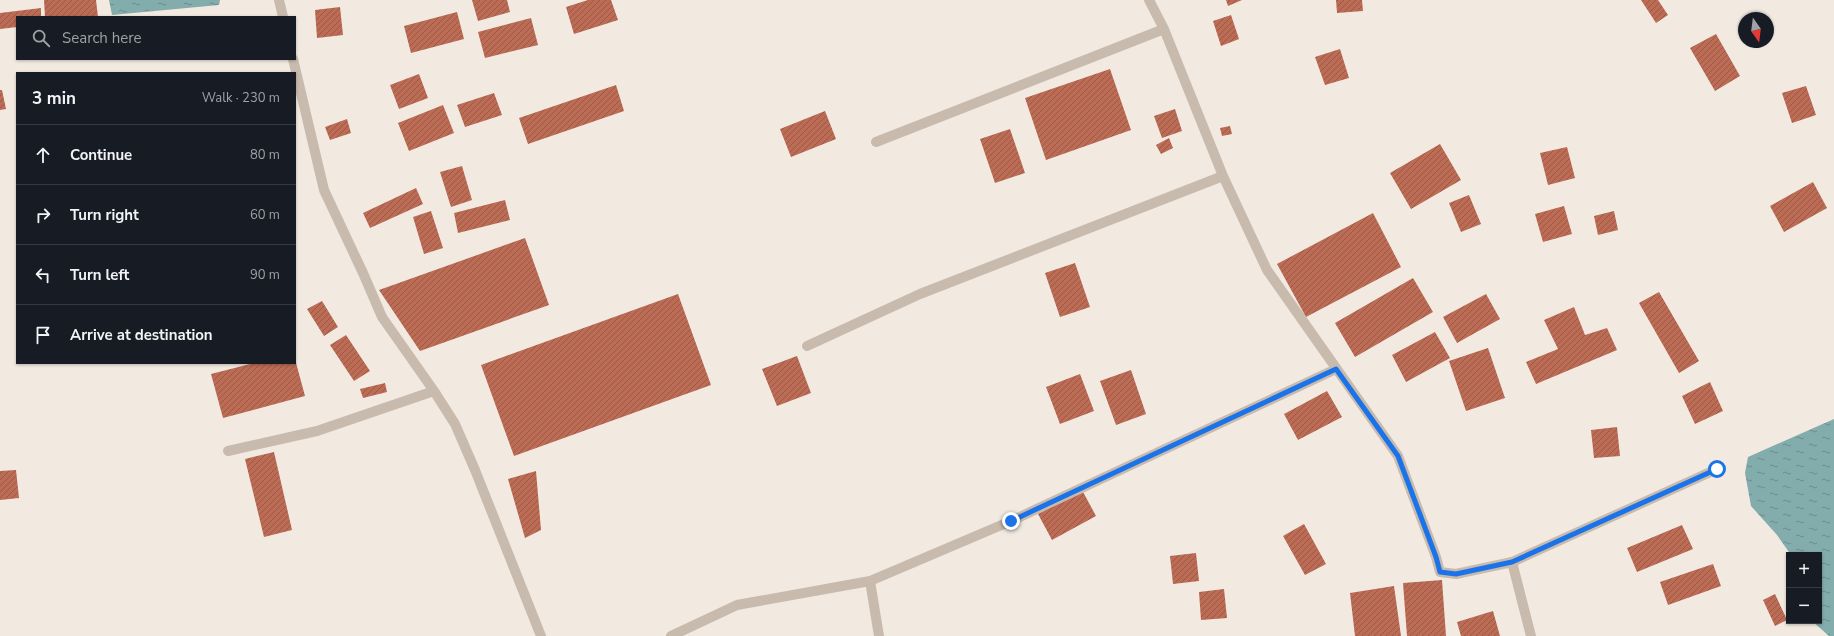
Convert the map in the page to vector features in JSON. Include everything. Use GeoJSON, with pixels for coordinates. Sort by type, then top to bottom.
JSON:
{"type":"FeatureCollection","features":[{"type":"Feature","properties":{"kind":"street"},"geometry":{"type":"LineString","coordinates":[[279,0],[283,16]]}},
{"type":"Feature","properties":{"kind":"street"},"geometry":{"type":"LineString","coordinates":[[1149,0],[1164,29],[1223,176],[1267,270],[1398,456],[1436,557],[1440,572],[1456,574],[1512,562],[1717,469]]}},
{"type":"Feature","properties":{"kind":"street"},"geometry":{"type":"LineString","coordinates":[[876,142],[1164,29]]}},
{"type":"Feature","properties":{"kind":"street"},"geometry":{"type":"LineString","coordinates":[[293,60],[324,190],[382,317],[434,391],[455,424],[475,470],[541,636]]}},
{"type":"Feature","properties":{"kind":"street"},"geometry":{"type":"LineString","coordinates":[[807,346],[920,294],[1223,176]]}},
{"type":"Feature","properties":{"kind":"street"},"geometry":{"type":"LineString","coordinates":[[671,636],[738,604],[870,581],[1011,521],[1336,369]]}},
{"type":"Feature","properties":{"kind":"street"},"geometry":{"type":"LineString","coordinates":[[228,451],[317,431],[434,391]]}},
{"type":"Feature","properties":{"kind":"street"},"geometry":{"type":"LineString","coordinates":[[1512,562],[1531,636]]}},
{"type":"Feature","properties":{"kind":"street"},"geometry":{"type":"LineString","coordinates":[[870,581],[879,636]]}},
{"type":"Feature","properties":{"kind":"water"},"geometry":{"type":"Polygon","coordinates":[[[109,0],[220,0],[219,5],[112,15],[109,0]]]}},
{"type":"Feature","properties":{"kind":"water"},"geometry":{"type":"Polygon","coordinates":[[[1834,419],[1834,636],[1829,636],[1815,624],[1822,624],[1822,552],[1789,552],[1777,535],[1751,506],[1745,473],[1748,457],[1834,419]]]}},
{"type":"Feature","properties":{"kind":"building"},"geometry":{"type":"Polygon","coordinates":[[[44,0],[96,0],[98,16],[45,16],[44,0]]]}},
{"type":"Feature","properties":{"kind":"building"},"geometry":{"type":"Polygon","coordinates":[[[472,0],[507,0],[510,12],[478,21],[472,0]]]}},
{"type":"Feature","properties":{"kind":"building"},"geometry":{"type":"Polygon","coordinates":[[[588,0],[611,0],[618,20],[574,34],[566,7],[588,0]]]}},
{"type":"Feature","properties":{"kind":"building"},"geometry":{"type":"Polygon","coordinates":[[[1226,0],[1242,0],[1228,6],[1226,0]]]}},
{"type":"Feature","properties":{"kind":"building"},"geometry":{"type":"Polygon","coordinates":[[[1336,0],[1362,0],[1363,11],[1337,13],[1336,0]]]}},
{"type":"Feature","properties":{"kind":"building"},"geometry":{"type":"Polygon","coordinates":[[[1641,0],[1658,0],[1668,15],[1656,23],[1641,0]]]}},
{"type":"Feature","properties":{"kind":"building"},"geometry":{"type":"Polygon","coordinates":[[[340,7],[343,35],[317,38],[315,10],[340,7]]]}},
{"type":"Feature","properties":{"kind":"building"},"geometry":{"type":"Polygon","coordinates":[[[41,8],[41,16],[16,16],[16,27],[0,29],[0,13],[41,8]]]}},
{"type":"Feature","properties":{"kind":"building"},"geometry":{"type":"Polygon","coordinates":[[[457,12],[464,39],[411,53],[404,26],[457,12]]]}},
{"type":"Feature","properties":{"kind":"building"},"geometry":{"type":"Polygon","coordinates":[[[1231,15],[1239,39],[1221,46],[1213,21],[1231,15]]]}},
{"type":"Feature","properties":{"kind":"building"},"geometry":{"type":"Polygon","coordinates":[[[531,18],[538,45],[485,58],[478,32],[531,18]]]}},
{"type":"Feature","properties":{"kind":"building"},"geometry":{"type":"Polygon","coordinates":[[[1716,34],[1740,76],[1715,91],[1690,48],[1716,34]]]}},
{"type":"Feature","properties":{"kind":"building"},"geometry":{"type":"Polygon","coordinates":[[[1340,49],[1349,78],[1325,85],[1315,57],[1340,49]]]}},
{"type":"Feature","properties":{"kind":"building"},"geometry":{"type":"Polygon","coordinates":[[[1110,69],[1131,130],[1046,160],[1025,98],[1110,69]]]}},
{"type":"Feature","properties":{"kind":"building"},"geometry":{"type":"Polygon","coordinates":[[[419,74],[428,98],[399,109],[390,85],[419,74]]]}},
{"type":"Feature","properties":{"kind":"building"},"geometry":{"type":"Polygon","coordinates":[[[616,85],[624,111],[528,144],[519,118],[616,85]]]}},
{"type":"Feature","properties":{"kind":"building"},"geometry":{"type":"Polygon","coordinates":[[[1806,86],[1816,115],[1792,123],[1782,93],[1806,86]]]}},
{"type":"Feature","properties":{"kind":"building"},"geometry":{"type":"Polygon","coordinates":[[[0,90],[2,90],[6,109],[0,110],[0,90]]]}},
{"type":"Feature","properties":{"kind":"building"},"geometry":{"type":"Polygon","coordinates":[[[494,93],[502,115],[465,127],[457,105],[494,93]]]}},
{"type":"Feature","properties":{"kind":"building"},"geometry":{"type":"Polygon","coordinates":[[[443,105],[454,133],[409,151],[398,123],[443,105]]]}},
{"type":"Feature","properties":{"kind":"building"},"geometry":{"type":"Polygon","coordinates":[[[1175,109],[1182,131],[1162,138],[1154,116],[1175,109]]]}},
{"type":"Feature","properties":{"kind":"building"},"geometry":{"type":"Polygon","coordinates":[[[825,111],[836,139],[791,157],[780,129],[825,111]]]}},
{"type":"Feature","properties":{"kind":"building"},"geometry":{"type":"Polygon","coordinates":[[[347,119],[351,133],[330,140],[325,127],[347,119]]]}},
{"type":"Feature","properties":{"kind":"building"},"geometry":{"type":"Polygon","coordinates":[[[1230,126],[1232,134],[1222,136],[1220,128],[1230,126]]]}},
{"type":"Feature","properties":{"kind":"building"},"geometry":{"type":"Polygon","coordinates":[[[1010,129],[1025,173],[995,183],[980,139],[1010,129]]]}},
{"type":"Feature","properties":{"kind":"building"},"geometry":{"type":"Polygon","coordinates":[[[1169,138],[1173,148],[1161,154],[1156,145],[1169,138]]]}},
{"type":"Feature","properties":{"kind":"building"},"geometry":{"type":"Polygon","coordinates":[[[1440,144],[1461,180],[1411,209],[1390,173],[1440,144]]]}},
{"type":"Feature","properties":{"kind":"building"},"geometry":{"type":"Polygon","coordinates":[[[1567,147],[1575,178],[1548,185],[1540,153],[1567,147]]]}},
{"type":"Feature","properties":{"kind":"building"},"geometry":{"type":"Polygon","coordinates":[[[462,166],[472,200],[451,207],[440,172],[462,166]]]}},
{"type":"Feature","properties":{"kind":"building"},"geometry":{"type":"Polygon","coordinates":[[[1813,182],[1827,208],[1784,232],[1770,206],[1813,182]]]}},
{"type":"Feature","properties":{"kind":"building"},"geometry":{"type":"Polygon","coordinates":[[[416,188],[423,204],[370,228],[363,213],[416,188]]]}},
{"type":"Feature","properties":{"kind":"building"},"geometry":{"type":"Polygon","coordinates":[[[1469,195],[1481,224],[1461,232],[1449,203],[1469,195]]]}},
{"type":"Feature","properties":{"kind":"building"},"geometry":{"type":"Polygon","coordinates":[[[505,200],[510,220],[458,233],[454,213],[505,200]]]}},
{"type":"Feature","properties":{"kind":"building"},"geometry":{"type":"Polygon","coordinates":[[[1564,206],[1572,234],[1543,242],[1535,214],[1564,206]]]}},
{"type":"Feature","properties":{"kind":"building"},"geometry":{"type":"Polygon","coordinates":[[[431,211],[443,248],[424,254],[413,217],[431,211]]]}},
{"type":"Feature","properties":{"kind":"building"},"geometry":{"type":"Polygon","coordinates":[[[1614,211],[1618,230],[1598,235],[1594,216],[1614,211]]]}},
{"type":"Feature","properties":{"kind":"building"},"geometry":{"type":"Polygon","coordinates":[[[1373,213],[1401,267],[1306,317],[1277,264],[1373,213]]]}},
{"type":"Feature","properties":{"kind":"building"},"geometry":{"type":"Polygon","coordinates":[[[525,238],[549,305],[420,351],[379,290],[525,238]]]}},
{"type":"Feature","properties":{"kind":"building"},"geometry":{"type":"Polygon","coordinates":[[[1075,263],[1090,307],[1060,317],[1045,273],[1075,263]]]}},
{"type":"Feature","properties":{"kind":"building"},"geometry":{"type":"Polygon","coordinates":[[[1413,278],[1433,312],[1355,357],[1335,323],[1413,278]]]}},
{"type":"Feature","properties":{"kind":"building"},"geometry":{"type":"Polygon","coordinates":[[[1659,292],[1699,361],[1679,373],[1639,303],[1659,292]]]}},
{"type":"Feature","properties":{"kind":"building"},"geometry":{"type":"Polygon","coordinates":[[[678,294],[711,385],[514,456],[481,365],[678,294]]]}},
{"type":"Feature","properties":{"kind":"building"},"geometry":{"type":"Polygon","coordinates":[[[1486,294],[1500,319],[1457,343],[1443,317],[1486,294]]]}},
{"type":"Feature","properties":{"kind":"building"},"geometry":{"type":"Polygon","coordinates":[[[322,301],[338,327],[324,336],[307,309],[322,301]]]}},
{"type":"Feature","properties":{"kind":"building"},"geometry":{"type":"Polygon","coordinates":[[[1574,307],[1585,335],[1607,328],[1617,350],[1536,384],[1526,362],[1558,349],[1544,320],[1574,307]]]}},
{"type":"Feature","properties":{"kind":"building"},"geometry":{"type":"Polygon","coordinates":[[[1435,332],[1450,358],[1406,382],[1392,355],[1435,332]]]}},
{"type":"Feature","properties":{"kind":"building"},"geometry":{"type":"Polygon","coordinates":[[[346,335],[370,371],[354,381],[330,345],[346,335]]]}},
{"type":"Feature","properties":{"kind":"building"},"geometry":{"type":"Polygon","coordinates":[[[1488,348],[1505,398],[1466,411],[1449,361],[1488,348]]]}},
{"type":"Feature","properties":{"kind":"building"},"geometry":{"type":"Polygon","coordinates":[[[797,356],[811,393],[777,406],[762,369],[797,356]]]}},
{"type":"Feature","properties":{"kind":"building"},"geometry":{"type":"Polygon","coordinates":[[[296,363],[305,396],[223,418],[211,374],[250,364],[296,364],[296,363]]]}},
{"type":"Feature","properties":{"kind":"building"},"geometry":{"type":"Polygon","coordinates":[[[1131,370],[1146,414],[1116,425],[1100,381],[1131,370]]]}},
{"type":"Feature","properties":{"kind":"building"},"geometry":{"type":"Polygon","coordinates":[[[1080,374],[1094,411],[1060,424],[1046,387],[1080,374]]]}},
{"type":"Feature","properties":{"kind":"building"},"geometry":{"type":"Polygon","coordinates":[[[1710,382],[1723,411],[1695,424],[1682,396],[1710,382]]]}},
{"type":"Feature","properties":{"kind":"building"},"geometry":{"type":"Polygon","coordinates":[[[385,383],[387,392],[363,398],[360,389],[385,383]]]}},
{"type":"Feature","properties":{"kind":"building"},"geometry":{"type":"Polygon","coordinates":[[[1327,391],[1342,417],[1298,440],[1284,414],[1327,391]]]}},
{"type":"Feature","properties":{"kind":"building"},"geometry":{"type":"Polygon","coordinates":[[[1617,427],[1620,456],[1594,458],[1591,430],[1617,427]]]}},
{"type":"Feature","properties":{"kind":"building"},"geometry":{"type":"Polygon","coordinates":[[[274,452],[292,530],[264,537],[245,459],[274,452]]]}},
{"type":"Feature","properties":{"kind":"building"},"geometry":{"type":"Polygon","coordinates":[[[16,470],[19,498],[0,500],[0,471],[16,470]]]}},
{"type":"Feature","properties":{"kind":"building"},"geometry":{"type":"Polygon","coordinates":[[[536,471],[541,530],[525,538],[508,479],[536,471]]]}},
{"type":"Feature","properties":{"kind":"building"},"geometry":{"type":"Polygon","coordinates":[[[1082,490],[1096,516],[1052,540],[1038,514],[1082,490]]]}},
{"type":"Feature","properties":{"kind":"building"},"geometry":{"type":"Polygon","coordinates":[[[1304,524],[1326,564],[1305,575],[1283,536],[1304,524]]]}},
{"type":"Feature","properties":{"kind":"building"},"geometry":{"type":"Polygon","coordinates":[[[1682,525],[1693,549],[1637,572],[1627,548],[1682,525]]]}},
{"type":"Feature","properties":{"kind":"building"},"geometry":{"type":"Polygon","coordinates":[[[1196,553],[1199,581],[1173,584],[1170,556],[1196,553]]]}},
{"type":"Feature","properties":{"kind":"building"},"geometry":{"type":"Polygon","coordinates":[[[1713,564],[1721,586],[1668,605],[1660,582],[1713,564]]]}},
{"type":"Feature","properties":{"kind":"building"},"geometry":{"type":"Polygon","coordinates":[[[1442,580],[1446,636],[1407,636],[1403,583],[1442,580]]]}},
{"type":"Feature","properties":{"kind":"building"},"geometry":{"type":"Polygon","coordinates":[[[1394,586],[1401,636],[1355,636],[1350,593],[1394,586]]]}},
{"type":"Feature","properties":{"kind":"building"},"geometry":{"type":"Polygon","coordinates":[[[1224,589],[1227,618],[1201,620],[1199,592],[1224,589]]]}},
{"type":"Feature","properties":{"kind":"building"},"geometry":{"type":"Polygon","coordinates":[[[1775,594],[1786,620],[1775,626],[1763,600],[1775,594]]]}},
{"type":"Feature","properties":{"kind":"building"},"geometry":{"type":"Polygon","coordinates":[[[1493,611],[1500,636],[1461,636],[1457,622],[1493,611]]]}},
{"type":"Feature","properties":{"kind":"route"},"geometry":{"type":"LineString","coordinates":[[1011,521],[1336,369],[1398,456],[1436,557],[1440,572],[1456,574],[1512,562],[1717,469]]}}]}
